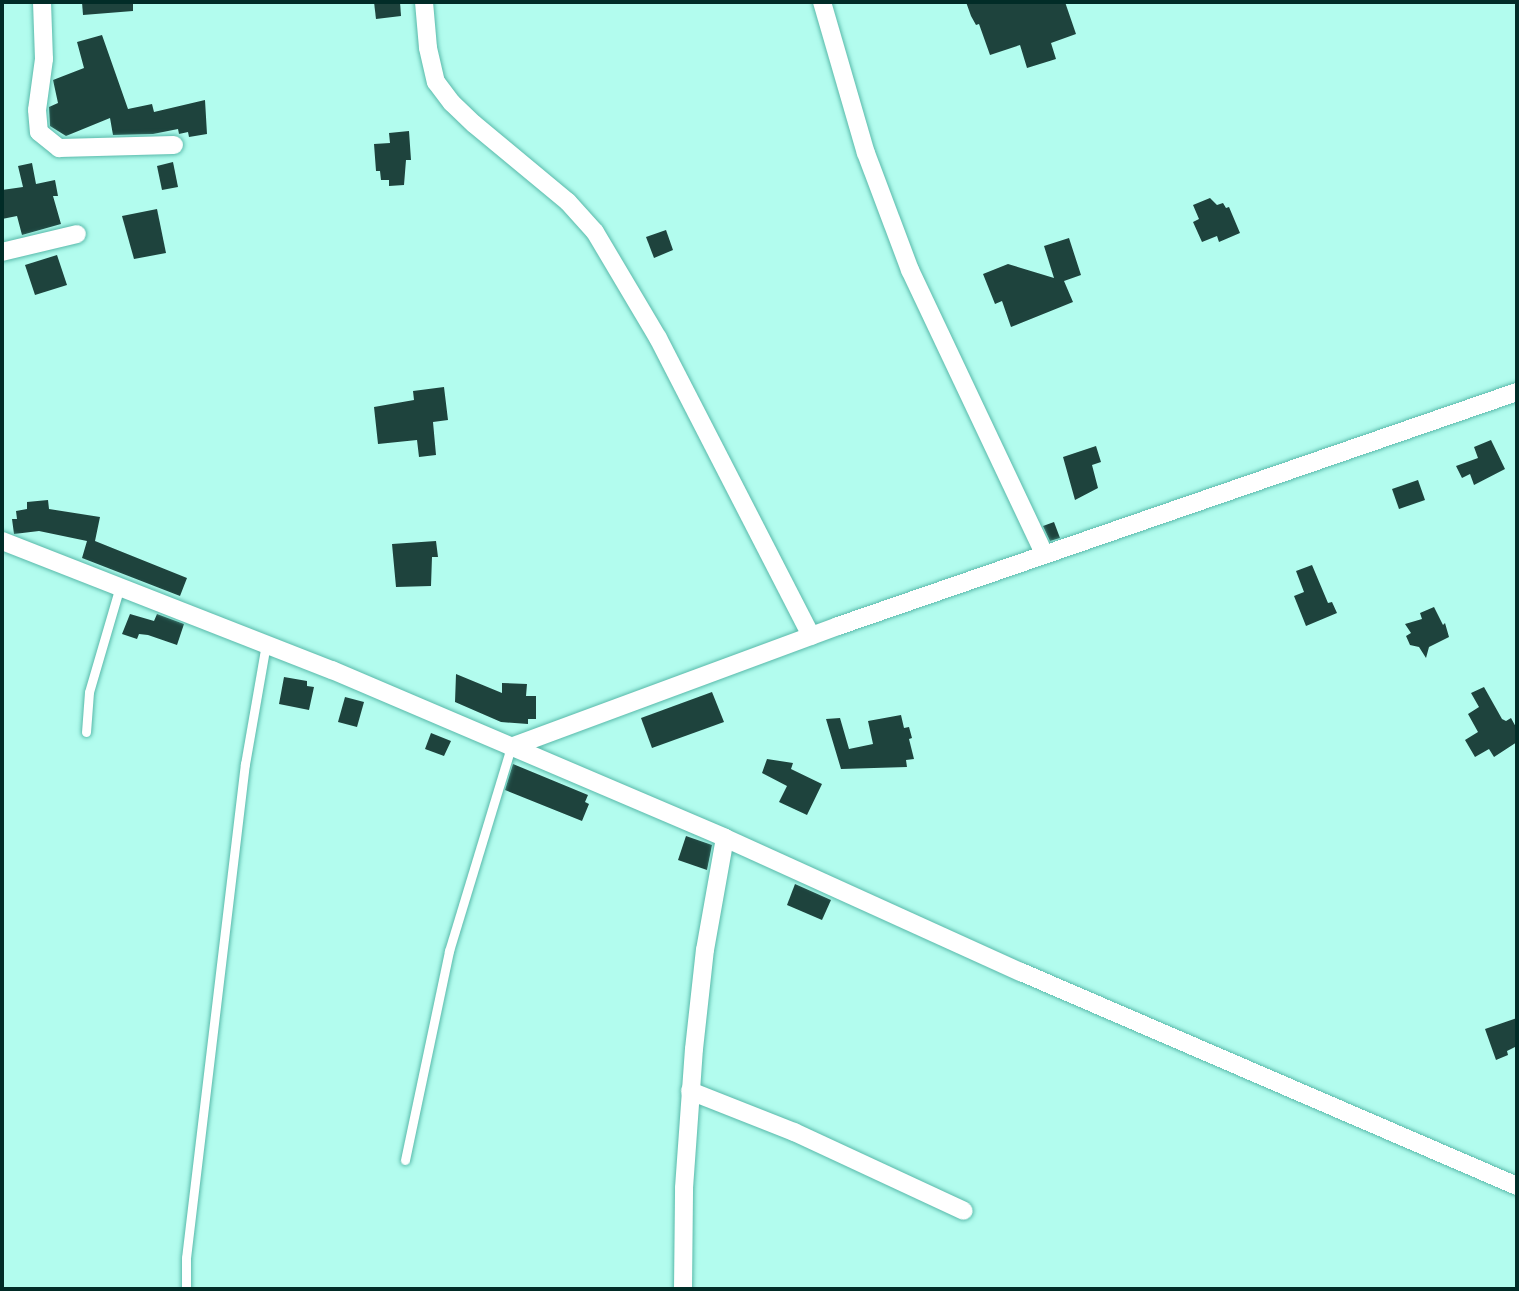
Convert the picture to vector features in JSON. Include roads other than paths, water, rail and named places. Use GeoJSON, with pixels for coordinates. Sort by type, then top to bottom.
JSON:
{"type":"FeatureCollection","features":[{"type":"Feature","properties":{"kind":"street"},"geometry":{"type":"LineString","coordinates":[[42,2],[44,60],[37,110],[39,132],[59,148],[92,150],[174,145]]}},
{"type":"Feature","properties":{"kind":"street"},"geometry":{"type":"LineString","coordinates":[[424,2],[428,48],[436,82],[459,110],[568,202],[595,232],[658,338],[811,636]]}},
{"type":"Feature","properties":{"kind":"street"},"geometry":{"type":"LineString","coordinates":[[822,2],[866,153],[910,270],[1044,554]]}},
{"type":"Feature","properties":{"kind":"street"},"geometry":{"type":"LineString","coordinates":[[2,252],[77,234]]}},
{"type":"Feature","properties":{"kind":"street"},"geometry":{"type":"LineString","coordinates":[[511,747],[811,636],[1517,392]]}},
{"type":"Feature","properties":{"kind":"street"},"geometry":{"type":"LineString","coordinates":[[2,541],[266,644],[725,838],[1021,972],[1517,1186]]}},
{"type":"Feature","properties":{"kind":"street"},"geometry":{"type":"LineString","coordinates":[[683,1289],[690,1091],[705,950],[725,838]]}},
{"type":"Feature","properties":{"kind":"street"},"geometry":{"type":"LineString","coordinates":[[690,1091],[794,1132],[964,1211]]}},
{"type":"Feature","properties":{"kind":"lane"},"geometry":{"type":"LineString","coordinates":[[86,732],[89,692],[120,586]]}},
{"type":"Feature","properties":{"kind":"lane"},"geometry":{"type":"LineString","coordinates":[[186,1289],[186,1258],[245,764],[266,644]]}},
{"type":"Feature","properties":{"kind":"lane"},"geometry":{"type":"LineString","coordinates":[[405,1160],[449,951],[511,747]]}}]}
